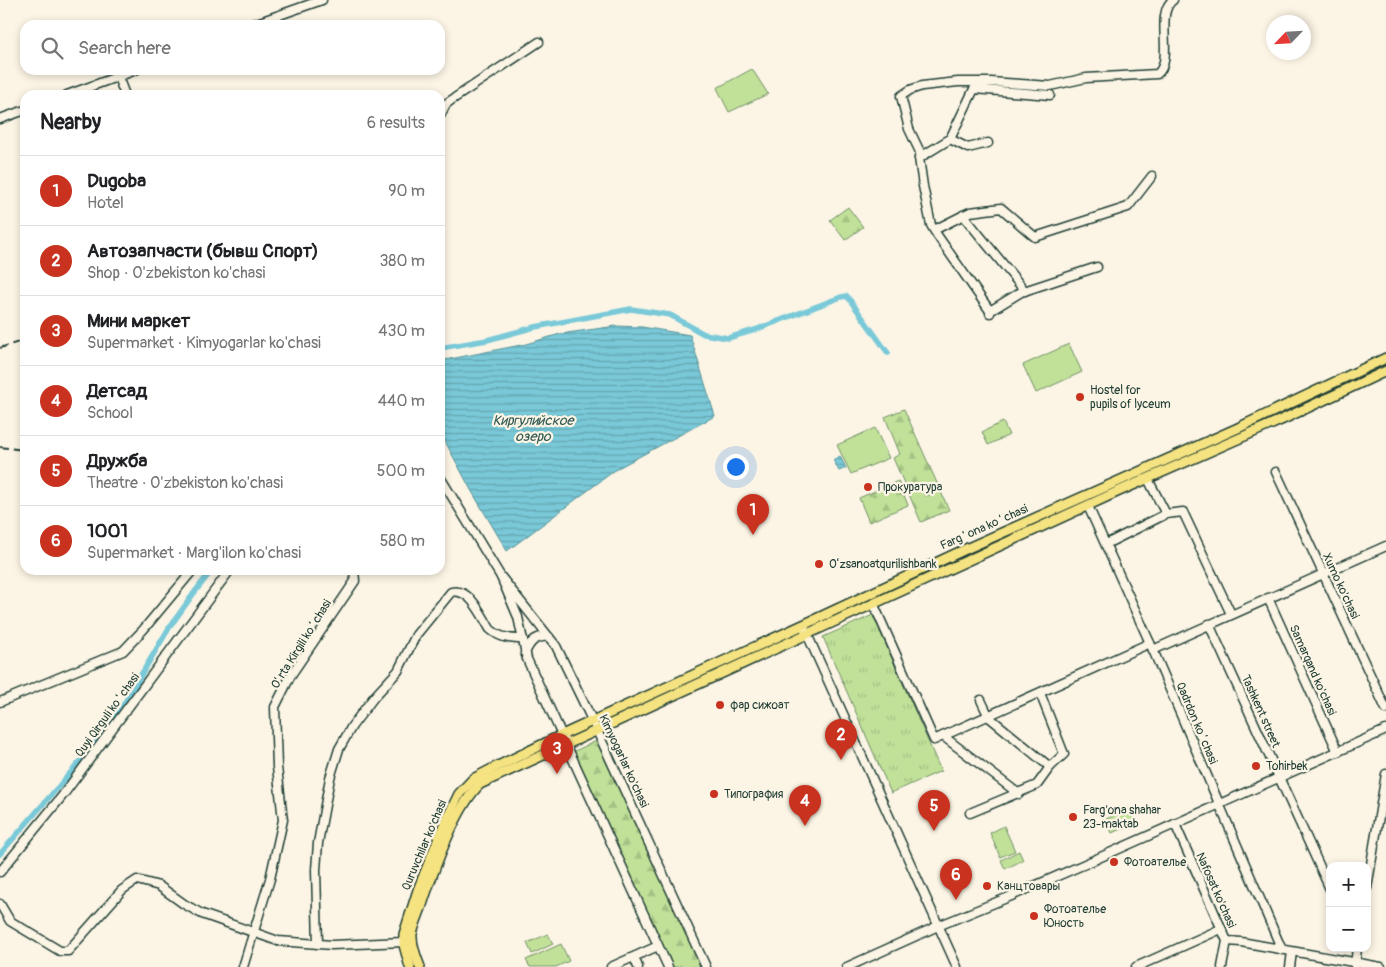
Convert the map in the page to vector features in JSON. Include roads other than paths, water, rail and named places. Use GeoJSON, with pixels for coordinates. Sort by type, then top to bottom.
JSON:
{"type":"FeatureCollection","features":[{"type":"Feature","properties":{"kind":"main road","name":"Fargʻona koʻchasi"},"geometry":{"type":"LineString","coordinates":[[595,726],[803,625],[968,548],[1238,428],[1386,358]]}},
{"type":"Feature","properties":{"kind":"main road","name":"Fargʻona koʻchasi"},"geometry":{"type":"LineString","coordinates":[[595,726],[808,635],[1148,478],[1281,420],[1386,371]]}},
{"type":"Feature","properties":{"kind":"main road","name":"Quruvchilar ko'chasi"},"geometry":{"type":"LineString","coordinates":[[410,967],[404,934],[418,890],[445,823],[464,788],[474,779],[492,769],[562,735],[595,726]]}},
{"type":"Feature","properties":{"kind":"main road","name":"Quruvchilar ko'chasi"},"geometry":{"type":"LineString","coordinates":[[420,967],[412,943],[412,934],[426,891],[451,828],[468,798],[480,784],[566,744],[595,726]]}},
{"type":"Feature","properties":{"kind":"street"},"geometry":{"type":"LineString","coordinates":[[265,20],[322,0]]}},
{"type":"Feature","properties":{"kind":"street"},"geometry":{"type":"LineString","coordinates":[[1097,266],[1025,291],[990,312],[931,225],[923,186],[919,158],[920,152],[909,129],[901,96],[910,90],[922,86],[958,82],[1050,86],[1086,78],[1157,74],[1160,71],[1165,40],[1164,14],[1173,0]]}},
{"type":"Feature","properties":{"kind":"street"},"geometry":{"type":"LineString","coordinates":[[445,106],[539,42]]}},
{"type":"Feature","properties":{"kind":"street"},"geometry":{"type":"LineString","coordinates":[[82,90],[123,75]]}},
{"type":"Feature","properties":{"kind":"street"},"geometry":{"type":"LineString","coordinates":[[118,77],[123,90]]}},
{"type":"Feature","properties":{"kind":"street"},"geometry":{"type":"LineString","coordinates":[[919,158],[950,139],[974,90],[1050,95]]}},
{"type":"Feature","properties":{"kind":"street"},"geometry":{"type":"LineString","coordinates":[[0,119],[20,112]]}},
{"type":"Feature","properties":{"kind":"street"},"geometry":{"type":"LineString","coordinates":[[950,139],[968,148],[988,143]]}},
{"type":"Feature","properties":{"kind":"street"},"geometry":{"type":"LineString","coordinates":[[934,230],[970,212],[1001,208],[1035,237],[1128,207],[1152,176]]}},
{"type":"Feature","properties":{"kind":"street"},"geometry":{"type":"LineString","coordinates":[[964,215],[1025,291]]}},
{"type":"Feature","properties":{"kind":"street","name":"Xumo ko'chasi"},"geometry":{"type":"LineString","coordinates":[[1276,472],[1386,709]]}},
{"type":"Feature","properties":{"kind":"street"},"geometry":{"type":"LineString","coordinates":[[1148,478],[1166,514]]}},
{"type":"Feature","properties":{"kind":"street","name":"Kimyogarlar ko'chasi"},"geometry":{"type":"LineString","coordinates":[[445,485],[501,577],[556,646],[706,967]]}},
{"type":"Feature","properties":{"kind":"street","name":"Qadrdon koʻchasi"},"geometry":{"type":"LineString","coordinates":[[1088,506],[1152,646],[1282,950]]}},
{"type":"Feature","properties":{"kind":"street"},"geometry":{"type":"LineString","coordinates":[[1106,544],[1166,514],[1183,512],[1231,614]]}},
{"type":"Feature","properties":{"kind":"street"},"geometry":{"type":"LineString","coordinates":[[874,605],[934,740],[1040,693],[1209,624],[1386,546]]}},
{"type":"Feature","properties":{"kind":"street"},"geometry":{"type":"LineString","coordinates":[[0,702],[123,651],[189,575]]}},
{"type":"Feature","properties":{"kind":"street","name":"Quyi Qirguli koʻchasi"},"geometry":{"type":"LineString","coordinates":[[0,872],[63,794],[226,575]]}},
{"type":"Feature","properties":{"kind":"street","name":"Oʻrta Kirgili koʻchasi"},"geometry":{"type":"LineString","coordinates":[[243,967],[270,879],[283,820],[277,767],[275,707],[291,675],[355,581],[354,575]]}},
{"type":"Feature","properties":{"kind":"street","name":"Kimyogarlar ko'chasi"},"geometry":{"type":"LineString","coordinates":[[501,577],[518,617],[525,653],[668,967]]}},
{"type":"Feature","properties":{"kind":"street"},"geometry":{"type":"LineString","coordinates":[[318,944],[316,870],[318,843],[338,749],[352,726],[374,697],[398,671],[416,635],[452,592],[461,592],[469,598],[490,629],[495,633],[509,639],[523,639]]}},
{"type":"Feature","properties":{"kind":"street","name":"Samarqand ko'chasi"},"geometry":{"type":"LineString","coordinates":[[1268,598],[1338,752]]}},
{"type":"Feature","properties":{"kind":"street","name":"Tashkent street"},"geometry":{"type":"LineString","coordinates":[[1209,624],[1326,880]]}},
{"type":"Feature","properties":{"kind":"street"},"geometry":{"type":"LineString","coordinates":[[803,625],[957,967]]}},
{"type":"Feature","properties":{"kind":"street"},"geometry":{"type":"LineString","coordinates":[[525,653],[533,640],[542,636],[549,637]]}},
{"type":"Feature","properties":{"kind":"street"},"geometry":{"type":"LineString","coordinates":[[970,813],[1038,785],[1050,767],[1064,754],[1040,693]]}},
{"type":"Feature","properties":{"kind":"street"},"geometry":{"type":"LineString","coordinates":[[981,700],[989,717],[1050,767]]}},
{"type":"Feature","properties":{"kind":"street"},"geometry":{"type":"LineString","coordinates":[[847,967],[1386,730]]}},
{"type":"Feature","properties":{"kind":"street"},"geometry":{"type":"LineString","coordinates":[[943,736],[1018,794]]}},
{"type":"Feature","properties":{"kind":"street"},"geometry":{"type":"LineString","coordinates":[[1371,864],[1386,774]]}},
{"type":"Feature","properties":{"kind":"street","name":"Nafosat ko'chasi"},"geometry":{"type":"LineString","coordinates":[[1175,824],[1227,941],[1222,967]]}},
{"type":"Feature","properties":{"kind":"street"},"geometry":{"type":"LineString","coordinates":[[1,910],[10,921],[32,935],[60,951],[68,951],[122,890],[137,880],[159,886],[202,914],[278,941],[332,945],[404,942]]}},
{"type":"Feature","properties":{"kind":"street"},"geometry":{"type":"LineString","coordinates":[[1136,967],[1221,929]]}},
{"type":"Feature","properties":{"kind":"street"},"geometry":{"type":"LineString","coordinates":[[1227,941],[1355,965],[1381,967]]}},
{"type":"Feature","properties":{"kind":"street"},"geometry":{"type":"LineString","coordinates":[[611,967],[658,946]]}},
{"type":"Feature","properties":{"kind":"street"},"geometry":{"type":"LineString","coordinates":[[1290,967],[1292,952]]}},
{"type":"Feature","properties":{"kind":"street"},"geometry":{"type":"LineString","coordinates":[[1355,965],[1357,952]]}},
{"type":"Feature","properties":{"kind":"street"},"geometry":{"type":"LineString","coordinates":[[634,956],[638,967]]}},
{"type":"Feature","properties":{"kind":"water","name":"Киргулийское озеро"},"geometry":{"type":"Polygon","coordinates":[[[616,326],[642,327],[690,335],[715,416],[618,468],[507,551],[445,441],[445,360],[526,344],[560,334],[616,326]]]}},
{"type":"Feature","properties":{"kind":"water"},"geometry":{"type":"Polygon","coordinates":[[[840,456],[846,468],[839,471],[833,460],[840,456]]]}},
{"type":"Feature","properties":{"kind":"waterway"},"geometry":{"type":"LineString","coordinates":[[445,347],[487,340],[535,327],[631,309],[670,315],[704,334],[728,338],[847,296],[888,353]]}},
{"type":"Feature","properties":{"kind":"waterway"},"geometry":{"type":"LineString","coordinates":[[0,854],[85,756],[119,712],[169,628],[208,575]]}},
{"type":"Feature","properties":{"kind":"railway"},"geometry":{"type":"LineString","coordinates":[[0,348],[20,342]]}},
{"type":"Feature","properties":{"kind":"railway"},"geometry":{"type":"LineString","coordinates":[[0,447],[20,449]]}},
{"type":"Feature","properties":{"kind":"place","name":"Hostel for pupils of lyceum"},"geometry":{"type":"Point","coordinates":[1080,397]}},
{"type":"Feature","properties":{"kind":"place","name":"Прокуратура"},"geometry":{"type":"Point","coordinates":[868,487]}},
{"type":"Feature","properties":{"kind":"place","name":"Dugoba"},"geometry":{"type":"Point","coordinates":[753,535]}},
{"type":"Feature","properties":{"kind":"place","name":"Oʻzsanoatqurilishbank"},"geometry":{"type":"Point","coordinates":[819,564]}},
{"type":"Feature","properties":{"kind":"place","name":"фар сижоат"},"geometry":{"type":"Point","coordinates":[720,705]}},
{"type":"Feature","properties":{"kind":"place","name":"Автозапчасти (бывш Спорт)"},"geometry":{"type":"Point","coordinates":[841,760]}},
{"type":"Feature","properties":{"kind":"place","name":"Tohirbek"},"geometry":{"type":"Point","coordinates":[1256,766]}},
{"type":"Feature","properties":{"kind":"place","name":"Мини маркет"},"geometry":{"type":"Point","coordinates":[557,774]}},
{"type":"Feature","properties":{"kind":"place","name":"Типография"},"geometry":{"type":"Point","coordinates":[714,794]}},
{"type":"Feature","properties":{"kind":"place","name":"Farg'ona shahar 23-maktab"},"geometry":{"type":"Point","coordinates":[1073,817]}},
{"type":"Feature","properties":{"kind":"place","name":"Детсад"},"geometry":{"type":"Point","coordinates":[805,826]}},
{"type":"Feature","properties":{"kind":"place","name":"Дружба"},"geometry":{"type":"Point","coordinates":[934,831]}},
{"type":"Feature","properties":{"kind":"place","name":"Фотоателье"},"geometry":{"type":"Point","coordinates":[1114,862]}},
{"type":"Feature","properties":{"kind":"place","name":"Канцтовары"},"geometry":{"type":"Point","coordinates":[987,886]}},
{"type":"Feature","properties":{"kind":"place","name":"1001"},"geometry":{"type":"Point","coordinates":[956,900]}},
{"type":"Feature","properties":{"kind":"place","name":"Фотоателье Юность"},"geometry":{"type":"Point","coordinates":[1034,916]}}]}
